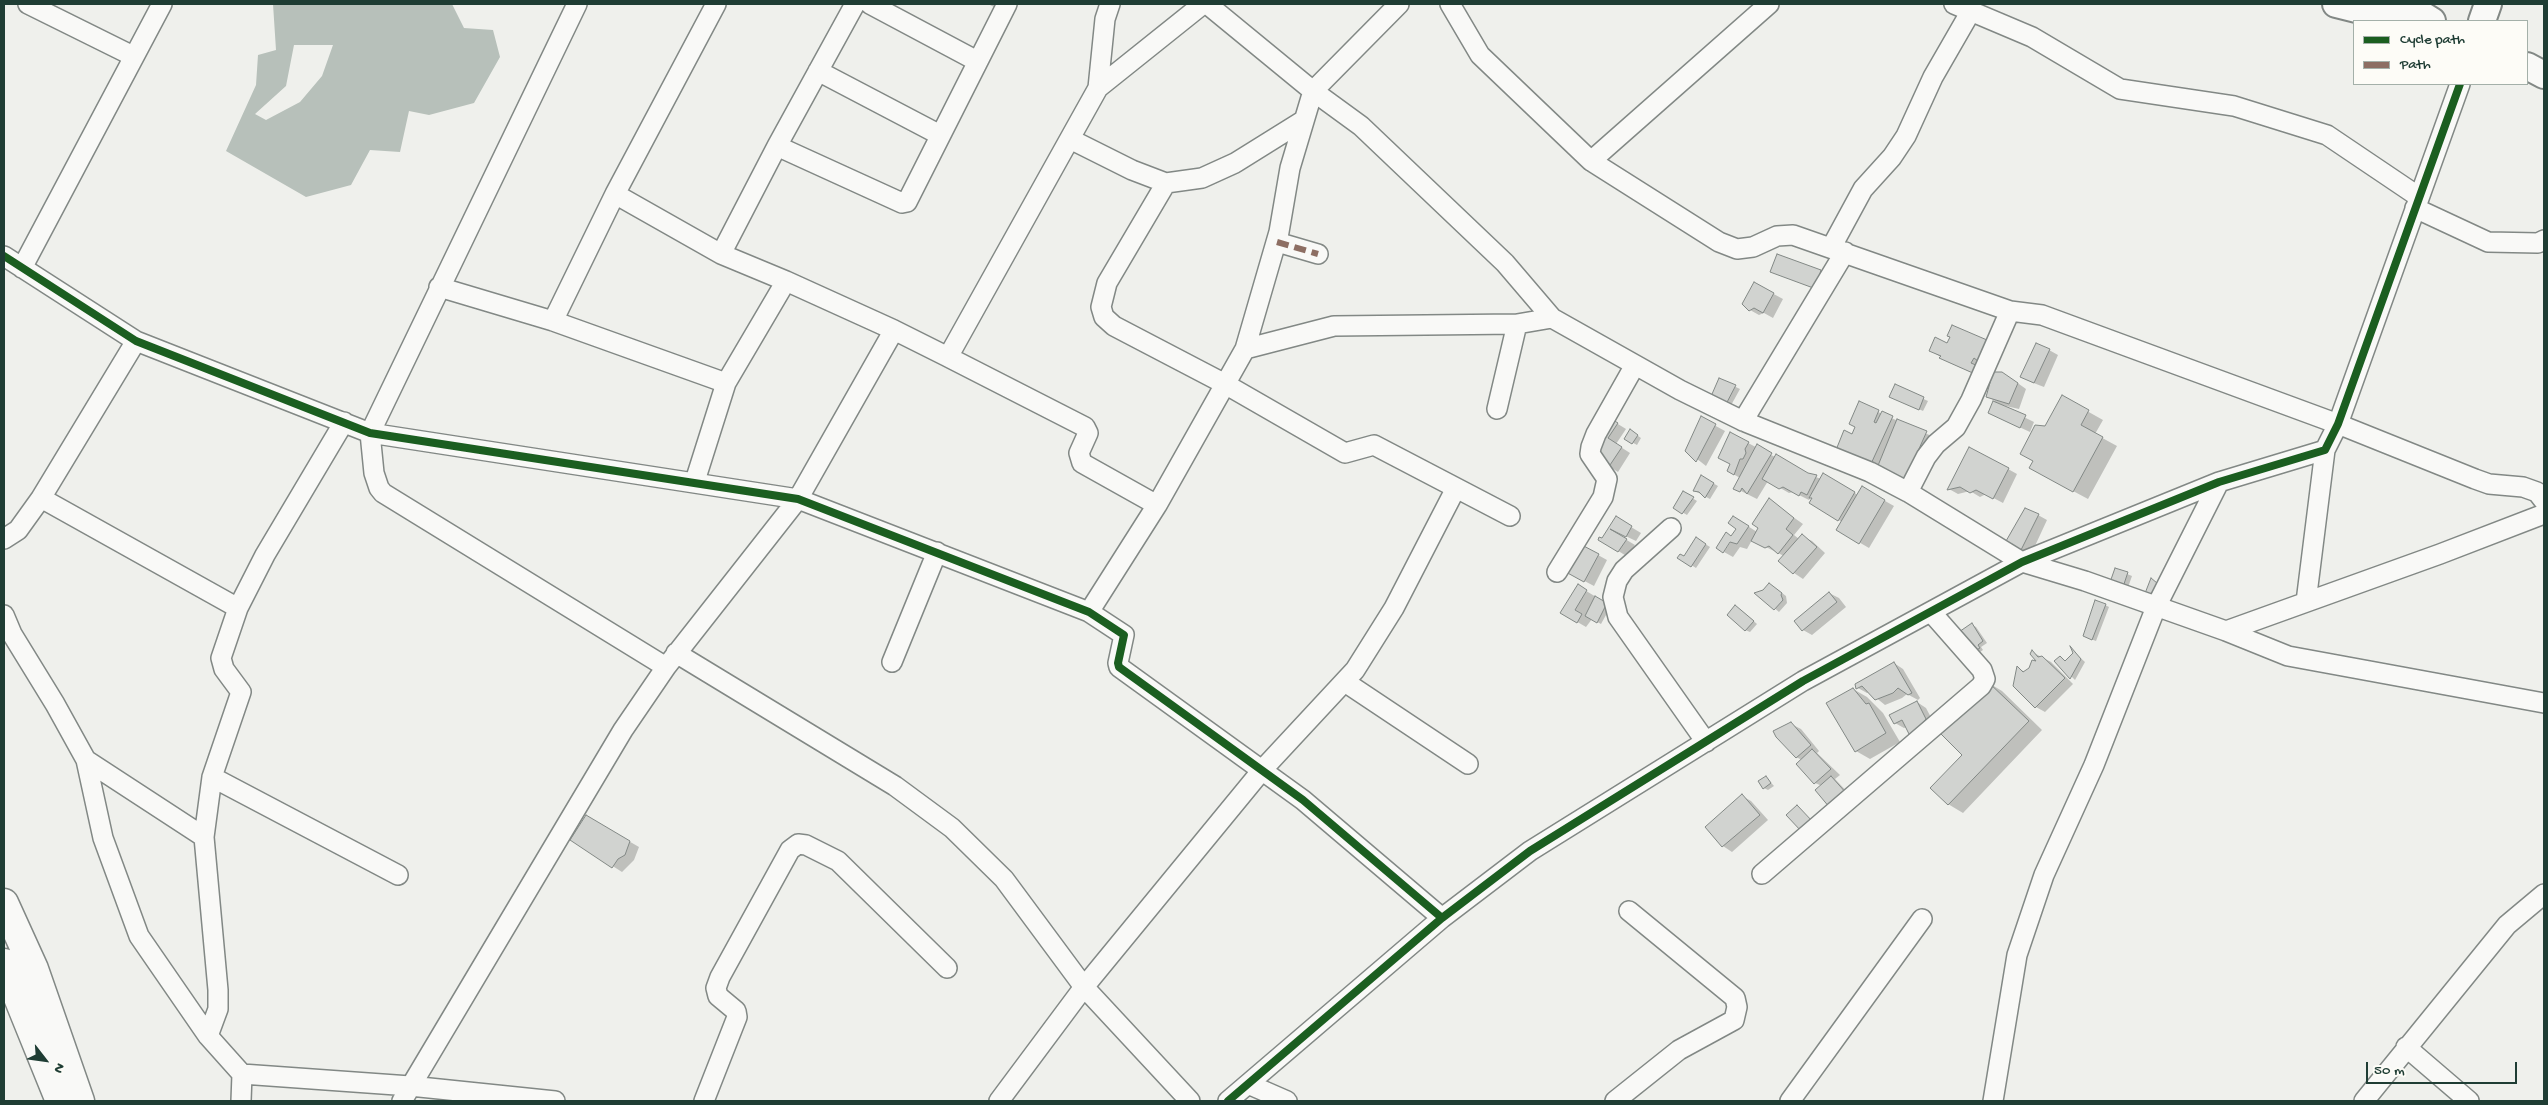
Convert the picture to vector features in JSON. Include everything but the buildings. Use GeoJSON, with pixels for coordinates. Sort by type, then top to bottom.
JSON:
{"type":"FeatureCollection","features":[{"type":"Feature","properties":{"kind":"main road"},"geometry":{"type":"LineString","coordinates":[[4,903],[34,969],[80,1101]]}},
{"type":"Feature","properties":{"kind":"main road"},"geometry":{"type":"LineString","coordinates":[[4,962],[60,1101]]}},
{"type":"Feature","properties":{"kind":"street"},"geometry":{"type":"LineString","coordinates":[[28,4],[134,56]]}},
{"type":"Feature","properties":{"kind":"street"},"geometry":{"type":"LineString","coordinates":[[22,268],[162,4]]}},
{"type":"Feature","properties":{"kind":"street"},"geometry":{"type":"LineString","coordinates":[[578,4],[439,287],[370,433],[374,473],[378,488],[383,493],[671,660],[895,786],[952,828],[1004,879],[1084,987],[1190,1101]]}},
{"type":"Feature","properties":{"kind":"street"},"geometry":{"type":"LineString","coordinates":[[553,321],[615,194],[716,4]]}},
{"type":"Feature","properties":{"kind":"street"},"geometry":{"type":"LineString","coordinates":[[721,254],[776,146],[855,4]]}},
{"type":"Feature","properties":{"kind":"street"},"geometry":{"type":"LineString","coordinates":[[870,4],[977,61]]}},
{"type":"Feature","properties":{"kind":"street"},"geometry":{"type":"LineString","coordinates":[[776,146],[902,203],[907,202],[1007,4]]}},
{"type":"Feature","properties":{"kind":"street"},"geometry":{"type":"LineString","coordinates":[[1098,88],[1105,19],[1110,4]]}},
{"type":"Feature","properties":{"kind":"street"},"geometry":{"type":"LineString","coordinates":[[948,357],[1098,88],[1203,4]]}},
{"type":"Feature","properties":{"kind":"street"},"geometry":{"type":"LineString","coordinates":[[1208,4],[1313,91],[1361,126],[1505,263],[1552,318],[1680,390],[1743,421],[1870,472],[1908,492],[2022,562],[2084,581],[2226,631],[2288,656],[2544,703]]}},
{"type":"Feature","properties":{"kind":"street"},"geometry":{"type":"LineString","coordinates":[[1089,612],[1157,505],[1245,349],[1276,242],[1290,168],[1313,91],[1399,4]]}},
{"type":"Feature","properties":{"kind":"street"},"geometry":{"type":"LineString","coordinates":[[1450,4],[1480,55],[1591,161],[1719,242],[1737,249],[1753,247],[1777,236],[1793,235],[2010,311],[2042,315],[2338,424],[2475,479],[2489,484],[2523,487],[2537,492],[2544,501]]}},
{"type":"Feature","properties":{"kind":"street"},"geometry":{"type":"LineString","coordinates":[[1591,161],[1769,4]]}},
{"type":"Feature","properties":{"kind":"street"},"geometry":{"type":"LineString","coordinates":[[2336,4],[2400,20]]}},
{"type":"Feature","properties":{"kind":"street"},"geometry":{"type":"LineString","coordinates":[[2399,4],[2408,6],[2430,20]]}},
{"type":"Feature","properties":{"kind":"street"},"geometry":{"type":"LineString","coordinates":[[2482,20],[2488,4]]}},
{"type":"Feature","properties":{"kind":"street"},"geometry":{"type":"LineString","coordinates":[[1743,421],[1838,250],[1864,189],[1892,157],[1906,136],[1963,8],[2032,38],[2120,89],[2234,106],[2327,135],[2417,203],[2488,242],[2538,243],[2544,240]]}},
{"type":"Feature","properties":{"kind":"street"},"geometry":{"type":"LineString","coordinates":[[2528,67],[2544,75]]}},
{"type":"Feature","properties":{"kind":"street"},"geometry":{"type":"LineString","coordinates":[[818,71],[940,135]]}},
{"type":"Feature","properties":{"kind":"street"},"geometry":{"type":"LineString","coordinates":[[2306,602],[2325,450],[2338,424],[2460,85]]}},
{"type":"Feature","properties":{"kind":"street"},"geometry":{"type":"LineString","coordinates":[[1070,139],[1132,170],[1166,182],[1202,178],[1235,163],[1304,120]]}},
{"type":"Feature","properties":{"kind":"street"},"geometry":{"type":"LineString","coordinates":[[1166,182],[1107,283],[1101,307],[1104,317],[1114,326],[1225,384],[1345,453],[1374,445],[1510,516]]}},
{"type":"Feature","properties":{"kind":"street"},"geometry":{"type":"LineString","coordinates":[[615,194],[721,254],[894,330],[1085,427],[1088,433],[1079,453],[1082,463],[1157,505]]}},
{"type":"Feature","properties":{"kind":"street"},"geometry":{"type":"LineString","coordinates":[[1276,242],[1318,254]]}},
{"type":"Feature","properties":{"kind":"street"},"geometry":{"type":"LineString","coordinates":[[4,256],[136,341],[370,433],[695,481],[798,499],[1089,612],[1124,635],[1118,663],[1119,667],[1263,769],[1303,800],[1442,918]]}},
{"type":"Feature","properties":{"kind":"street"},"geometry":{"type":"LineString","coordinates":[[695,481],[726,383],[786,281]]}},
{"type":"Feature","properties":{"kind":"street"},"geometry":{"type":"LineString","coordinates":[[439,287],[553,321],[726,383]]}},
{"type":"Feature","properties":{"kind":"street"},"geometry":{"type":"LineString","coordinates":[[1908,492],[1926,457],[1936,444],[1956,427],[1971,400],[2010,311]]}},
{"type":"Feature","properties":{"kind":"street"},"geometry":{"type":"LineString","coordinates":[[1245,349],[1334,326],[1517,324],[1552,318]]}},
{"type":"Feature","properties":{"kind":"street"},"geometry":{"type":"LineString","coordinates":[[1497,409],[1517,324]]}},
{"type":"Feature","properties":{"kind":"street"},"geometry":{"type":"LineString","coordinates":[[406,1094],[623,730],[671,660],[798,499],[894,330]]}},
{"type":"Feature","properties":{"kind":"street"},"geometry":{"type":"LineString","coordinates":[[4,539],[18,530],[41,498],[136,341]]}},
{"type":"Feature","properties":{"kind":"street"},"geometry":{"type":"LineString","coordinates":[[1557,572],[1603,498],[1607,479],[1590,454],[1591,447],[1596,434],[1635,365]]}},
{"type":"Feature","properties":{"kind":"street"},"geometry":{"type":"LineString","coordinates":[[208,1036],[218,1009],[218,990],[204,837],[212,776],[241,692],[237,683],[224,669],[221,658],[238,608],[265,555],[344,422]]}},
{"type":"Feature","properties":{"kind":"street"},"geometry":{"type":"LineString","coordinates":[[1228,1101],[1442,918],[1530,852],[1803,681],[2022,562],[2219,482],[2325,450]]}},
{"type":"Feature","properties":{"kind":"street"},"geometry":{"type":"LineString","coordinates":[[1993,1101],[2017,955],[2044,875],[2094,765],[2156,607],[2219,482]]}},
{"type":"Feature","properties":{"kind":"street"},"geometry":{"type":"LineString","coordinates":[[999,1101],[1084,987],[1263,769],[1356,670],[1394,608],[1456,488]]}},
{"type":"Feature","properties":{"kind":"street"},"geometry":{"type":"LineString","coordinates":[[41,498],[238,608]]}},
{"type":"Feature","properties":{"kind":"street"},"geometry":{"type":"LineString","coordinates":[[2226,631],[2544,514]]}},
{"type":"Feature","properties":{"kind":"street"},"geometry":{"type":"LineString","coordinates":[[1671,528],[1624,570],[1617,581],[1613,597],[1618,617],[1706,742]]}},
{"type":"Feature","properties":{"kind":"street"},"geometry":{"type":"LineString","coordinates":[[892,662],[937,552]]}},
{"type":"Feature","properties":{"kind":"street"},"geometry":{"type":"LineString","coordinates":[[1762,874],[1981,686],[1985,679],[1982,670],[1931,612]]}},
{"type":"Feature","properties":{"kind":"street"},"geometry":{"type":"LineString","coordinates":[[4,615],[12,634],[55,704],[86,760],[103,838],[139,936],[208,1036],[242,1074],[406,1094],[555,1101]]}},
{"type":"Feature","properties":{"kind":"street"},"geometry":{"type":"LineString","coordinates":[[1345,682],[1468,764]]}},
{"type":"Feature","properties":{"kind":"street"},"geometry":{"type":"LineString","coordinates":[[86,760],[204,837]]}},
{"type":"Feature","properties":{"kind":"street"},"geometry":{"type":"LineString","coordinates":[[212,776],[398,875]]}},
{"type":"Feature","properties":{"kind":"street"},"geometry":{"type":"LineString","coordinates":[[704,1101],[737,1017],[736,1011],[718,996],[716,988],[720,977],[790,850],[798,844],[806,845],[838,860],[947,968]]}},
{"type":"Feature","properties":{"kind":"street"},"geometry":{"type":"LineString","coordinates":[[2364,1101],[2507,925],[2544,894]]}},
{"type":"Feature","properties":{"kind":"street"},"geometry":{"type":"LineString","coordinates":[[1615,1101],[1679,1050],[1734,1020],[1738,1007],[1735,998],[1629,911]]}},
{"type":"Feature","properties":{"kind":"street"},"geometry":{"type":"LineString","coordinates":[[1790,1101],[1922,919]]}},
{"type":"Feature","properties":{"kind":"street"},"geometry":{"type":"LineString","coordinates":[[2406,1047],[2469,1101]]}},
{"type":"Feature","properties":{"kind":"street"},"geometry":{"type":"LineString","coordinates":[[241,1101],[242,1074]]}},
{"type":"Feature","properties":{"kind":"street"},"geometry":{"type":"LineString","coordinates":[[1248,1084],[1287,1101]]}},
{"type":"Feature","properties":{"kind":"shaded area"},"geometry":{"type":"Polygon","coordinates":[[[273,4],[452,4],[464,28],[493,30],[500,57],[474,103],[429,115],[409,111],[400,152],[370,150],[351,185],[306,197],[226,151],[256,85],[258,55],[276,50],[273,4]],[[294,45],[286,86],[255,114],[266,120],[300,102],[322,76],[333,45],[294,45]]]}},
{"type":"Feature","properties":{"kind":"marked path"},"geometry":{"type":"LineString","coordinates":[[1277,242],[1318,254]]}},
{"type":"Feature","properties":{"kind":"cycle path"},"geometry":{"type":"LineString","coordinates":[[1228,1101],[1442,918],[1530,851],[1803,681],[2022,562],[2219,482],[2325,450],[2338,424],[2460,85]]}},
{"type":"Feature","properties":{"kind":"cycle path"},"geometry":{"type":"LineString","coordinates":[[4,256],[136,341],[370,433],[798,499],[1089,612],[1124,635],[1118,663],[1119,667],[1303,800],[1442,918]]}}]}
